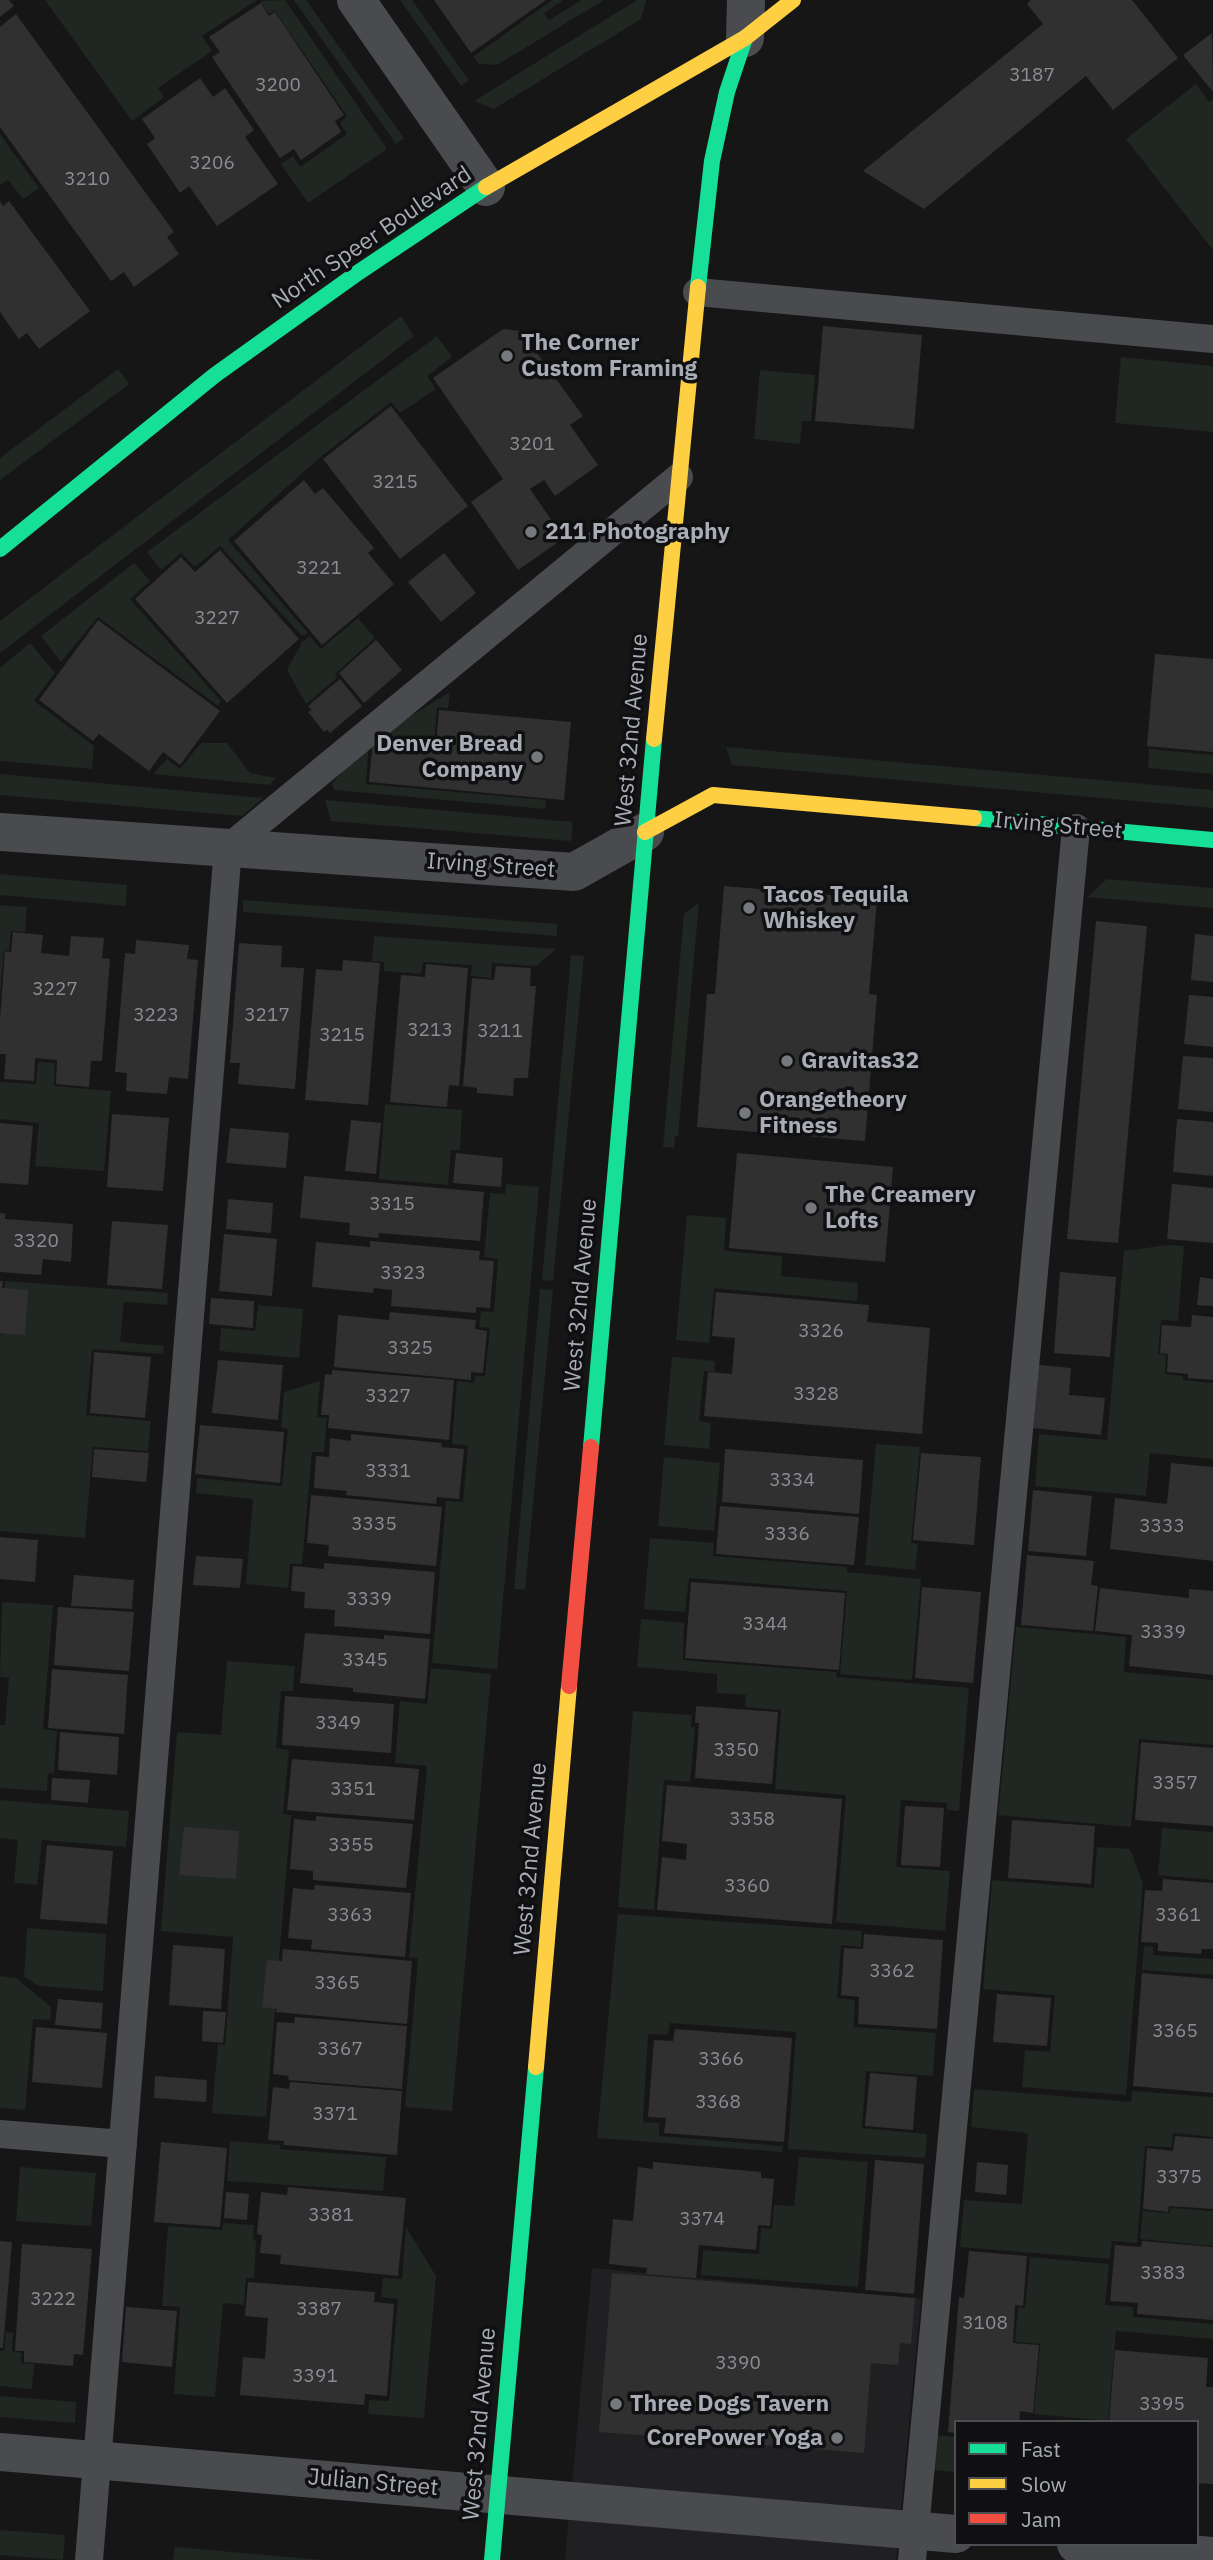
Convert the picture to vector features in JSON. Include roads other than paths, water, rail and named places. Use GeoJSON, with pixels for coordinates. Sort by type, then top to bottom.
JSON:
{"type":"FeatureCollection","features":[{"type":"Feature","properties":{"kind":"street"},"geometry":{"type":"LineString","coordinates":[[356,0],[486,187]]}},
{"type":"Feature","properties":{"kind":"street"},"geometry":{"type":"LineString","coordinates":[[744,38],[746,0]]}},
{"type":"Feature","properties":{"kind":"street","name":"North Speer Boulevard"},"geometry":{"type":"LineString","coordinates":[[0,549],[215,375],[359,272],[486,187],[744,38],[793,0]]}},
{"type":"Feature","properties":{"kind":"street","name":"West 32nd Avenue"},"geometry":{"type":"LineString","coordinates":[[492,2560],[645,832],[697,292],[712,161],[727,92],[744,38]]}},
{"type":"Feature","properties":{"kind":"street","name":"Irving Street"},"geometry":{"type":"LineString","coordinates":[[0,832],[574,872],[713,795],[1213,840]]}},
{"type":"Feature","properties":{"kind":"street","name":"Julian Street"},"geometry":{"type":"LineString","coordinates":[[0,2452],[496,2494],[913,2545],[954,2535]]}},
{"type":"Feature","properties":{"kind":"street"},"geometry":{"type":"LineString","coordinates":[[1099,2546],[1213,2556]]}},
{"type":"Feature","properties":{"kind":"lane"},"geometry":{"type":"LineString","coordinates":[[697,292],[1213,339]]}},
{"type":"Feature","properties":{"kind":"lane"},"geometry":{"type":"LineString","coordinates":[[89,2560],[228,848],[679,477]]}},
{"type":"Feature","properties":{"kind":"lane"},"geometry":{"type":"LineString","coordinates":[[913,2545],[1076,828]]}},
{"type":"Feature","properties":{"kind":"lane"},"geometry":{"type":"LineString","coordinates":[[0,2134],[123,2144]]}},
{"type":"Feature","properties":{"kind":"place","name":"The Corner Custom Framing"},"geometry":{"type":"Point","coordinates":[507,356]}},
{"type":"Feature","properties":{"kind":"place","name":"211 Photography"},"geometry":{"type":"Point","coordinates":[531,532]}},
{"type":"Feature","properties":{"kind":"place","name":"Denver Bread Company"},"geometry":{"type":"Point","coordinates":[537,757]}},
{"type":"Feature","properties":{"kind":"place","name":"Tacos Tequila Whiskey"},"geometry":{"type":"Point","coordinates":[749,908]}},
{"type":"Feature","properties":{"kind":"place","name":"Gravitas32"},"geometry":{"type":"Point","coordinates":[787,1061]}},
{"type":"Feature","properties":{"kind":"place","name":"Orangetheory Fitness"},"geometry":{"type":"Point","coordinates":[745,1113]}},
{"type":"Feature","properties":{"kind":"place","name":"The Creamery Lofts"},"geometry":{"type":"Point","coordinates":[811,1208]}},
{"type":"Feature","properties":{"kind":"place","name":"Three Dogs Tavern"},"geometry":{"type":"Point","coordinates":[616,2404]}},
{"type":"Feature","properties":{"kind":"place","name":"CorePower Yoga"},"geometry":{"type":"Point","coordinates":[837,2438]}}]}
